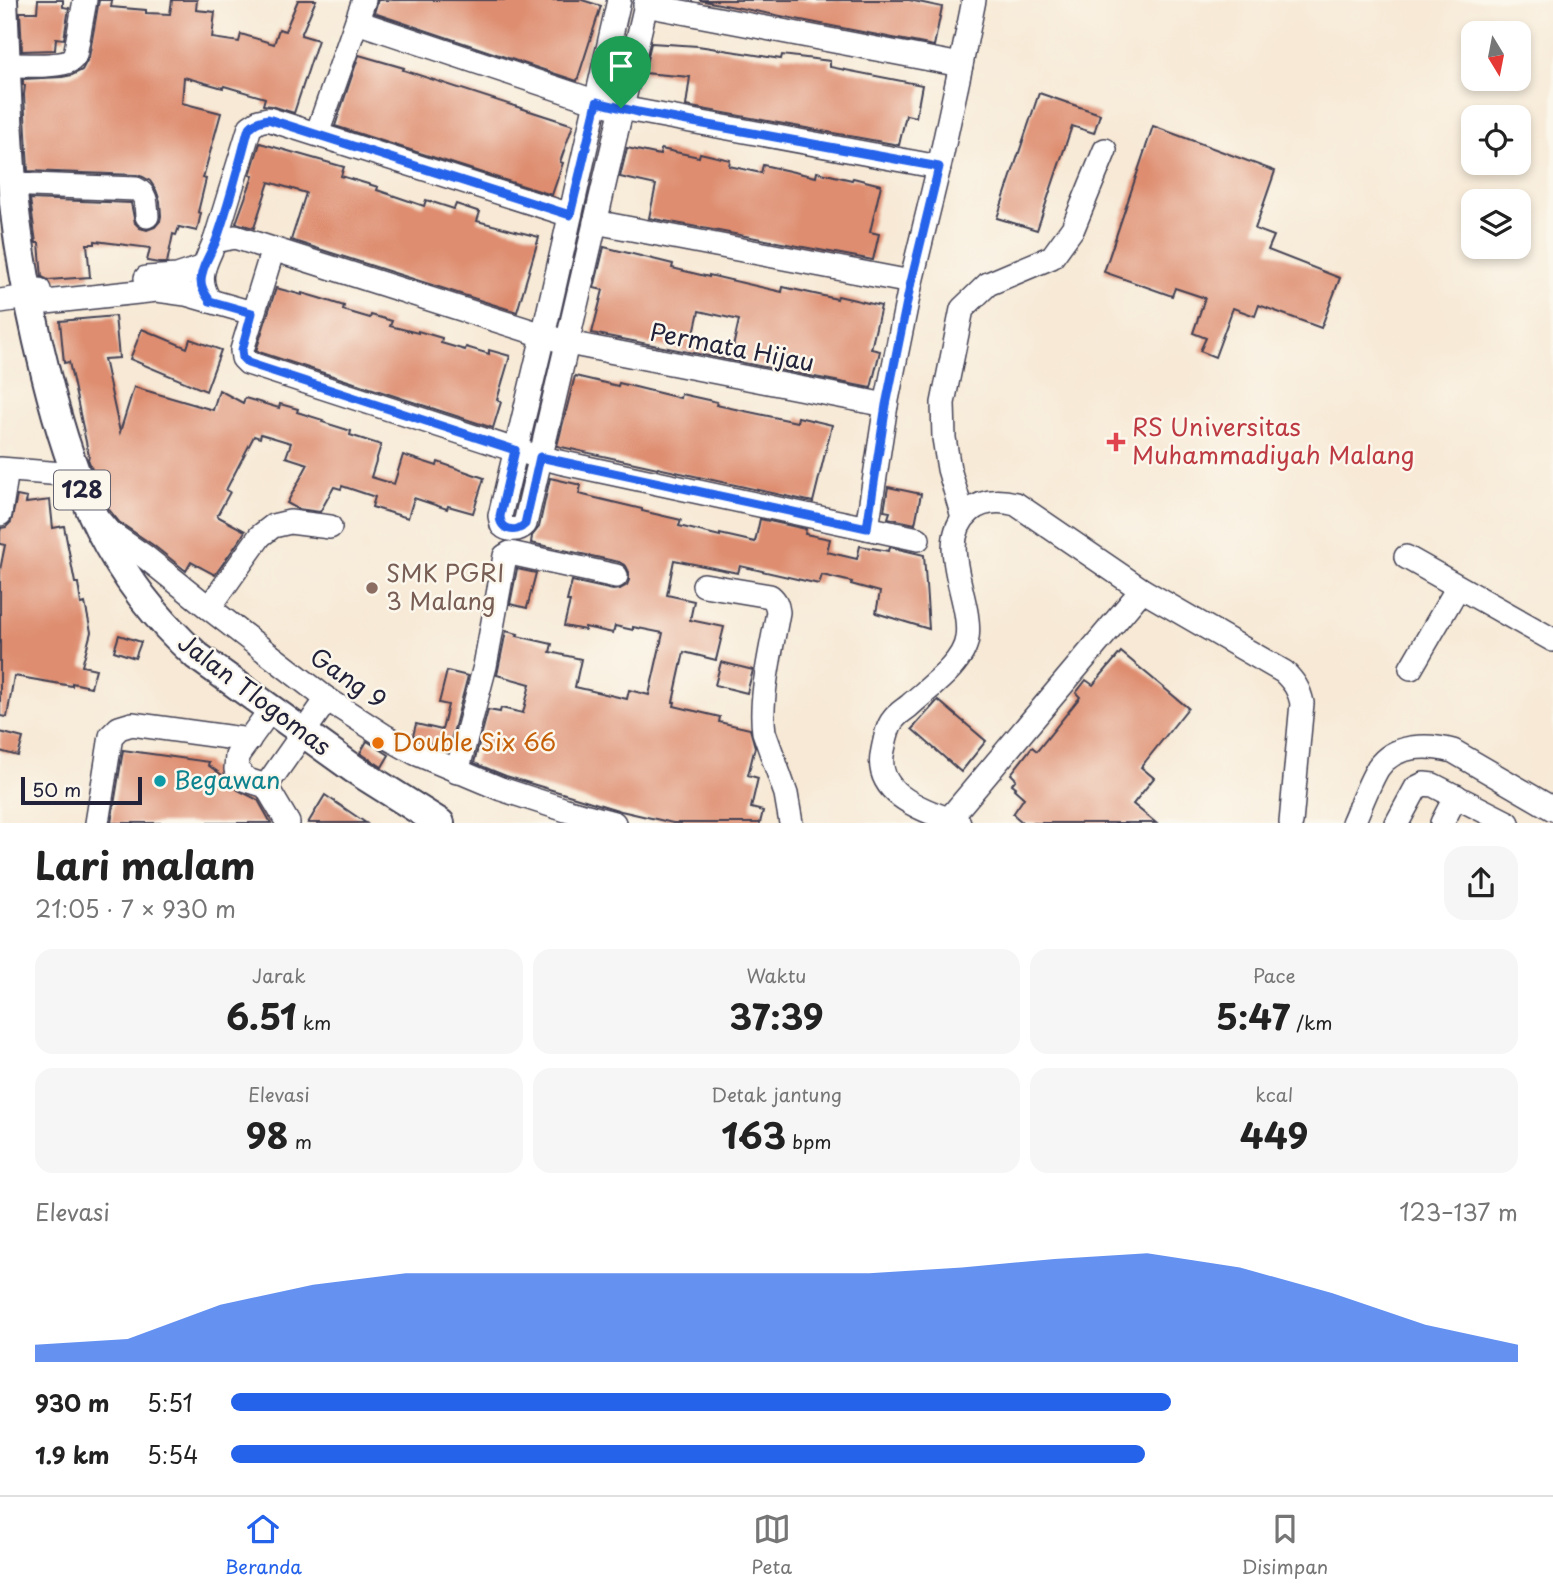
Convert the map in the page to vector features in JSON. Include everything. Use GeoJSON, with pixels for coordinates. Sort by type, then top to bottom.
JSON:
{"type":"FeatureCollection","features":[{"type":"Feature","properties":{"kind":"main road","name":"Jalan Tlogomas"},"geometry":{"type":"LineString","coordinates":[[3,0],[4,77],[12,183],[28,297],[52,398],[75,475],[117,560],[160,619],[197,656],[354,769],[440,823]]}},
{"type":"Feature","properties":{"kind":"street"},"geometry":{"type":"LineString","coordinates":[[4,77],[71,60],[76,50],[85,0]]}},
{"type":"Feature","properties":{"kind":"street"},"geometry":{"type":"LineString","coordinates":[[317,134],[364,0]]}},
{"type":"Feature","properties":{"kind":"street"},"geometry":{"type":"LineString","coordinates":[[619,0],[500,516],[502,525],[516,530],[525,524],[646,3],[961,65]]}},
{"type":"Feature","properties":{"kind":"street"},"geometry":{"type":"LineString","coordinates":[[867,528],[886,405],[974,0]]}},
{"type":"Feature","properties":{"kind":"street"},"geometry":{"type":"LineString","coordinates":[[356,22],[621,108],[939,167]]}},
{"type":"Feature","properties":{"kind":"street"},"geometry":{"type":"LineString","coordinates":[[210,301],[201,281],[204,268],[225,239],[223,217],[250,127],[259,121],[268,119],[570,215]]}},
{"type":"Feature","properties":{"kind":"street"},"geometry":{"type":"LineString","coordinates":[[964,517],[949,469],[944,438],[943,404],[961,309],[988,284],[1052,257],[1073,228],[1105,150]]}},
{"type":"Feature","properties":{"kind":"street"},"geometry":{"type":"LineString","coordinates":[[12,183],[136,189],[144,195],[147,216]]}},
{"type":"Feature","properties":{"kind":"street"},"geometry":{"type":"LineString","coordinates":[[595,222],[911,282]]}},
{"type":"Feature","properties":{"kind":"street","name":"Permata Hijau"},"geometry":{"type":"LineString","coordinates":[[225,239],[273,249],[568,343],[886,405]]}},
{"type":"Feature","properties":{"kind":"street"},"geometry":{"type":"LineString","coordinates":[[273,249],[242,350],[243,358],[248,363],[540,457],[918,539]]}},
{"type":"Feature","properties":{"kind":"street"},"geometry":{"type":"LineString","coordinates":[[0,301],[28,297],[46,302],[116,287],[156,284],[204,268]]}},
{"type":"Feature","properties":{"kind":"street"},"geometry":{"type":"LineString","coordinates":[[156,284],[173,292],[252,313]]}},
{"type":"Feature","properties":{"kind":"street"},"geometry":{"type":"LineString","coordinates":[[0,514],[4,469],[75,475]]}},
{"type":"Feature","properties":{"kind":"street"},"geometry":{"type":"LineString","coordinates":[[1142,590],[954,821],[906,800],[893,791],[883,773],[881,757],[892,720],[954,665],[967,639],[967,622],[954,543],[964,517],[977,506],[1003,500],[1016,504],[1142,590],[1284,673],[1297,687],[1302,703],[1291,823]]}},
{"type":"Feature","properties":{"kind":"street","name":"Gang 9"},"geometry":{"type":"LineString","coordinates":[[90,509],[109,532],[144,556],[327,699],[383,735],[457,772],[532,800],[614,823]]}},
{"type":"Feature","properties":{"kind":"street"},"geometry":{"type":"LineString","coordinates":[[209,608],[266,531],[290,522],[330,527]]}},
{"type":"Feature","properties":{"kind":"street"},"geometry":{"type":"LineString","coordinates":[[457,772],[485,666],[505,556],[510,553],[616,576]]}},
{"type":"Feature","properties":{"kind":"street"},"geometry":{"type":"LineString","coordinates":[[1406,557],[1553,640]]}},
{"type":"Feature","properties":{"kind":"street"},"geometry":{"type":"LineString","coordinates":[[704,585],[770,596],[777,605],[763,724],[786,794],[791,823]]}},
{"type":"Feature","properties":{"kind":"street"},"geometry":{"type":"LineString","coordinates":[[1411,668],[1458,587]]}},
{"type":"Feature","properties":{"kind":"street"},"geometry":{"type":"LineString","coordinates":[[266,786],[327,699]]}},
{"type":"Feature","properties":{"kind":"street"},"geometry":{"type":"LineString","coordinates":[[271,709],[237,756],[236,769],[247,780],[266,786],[288,823]]}},
{"type":"Feature","properties":{"kind":"street"},"geometry":{"type":"LineString","coordinates":[[97,823],[111,736],[119,728],[132,724],[249,740]]}},
{"type":"Feature","properties":{"kind":"street"},"geometry":{"type":"LineString","coordinates":[[1353,823],[1379,766],[1396,752],[1417,746],[1453,751],[1553,809]]}},
{"type":"Feature","properties":{"kind":"street"},"geometry":{"type":"LineString","coordinates":[[1397,823],[1416,788],[1424,784],[1433,785],[1457,796],[1506,823]]}},
{"type":"Feature","properties":{"kind":"street"},"geometry":{"type":"LineString","coordinates":[[1442,823],[1457,796]]}},
{"type":"Feature","properties":{"kind":"building"},"geometry":{"type":"Polygon","coordinates":[[[38,0],[63,0],[63,7],[69,8],[64,39],[56,38],[55,50],[22,51],[20,12],[37,12],[38,0]]]}},
{"type":"Feature","properties":{"kind":"building"},"geometry":{"type":"Polygon","coordinates":[[[99,0],[112,0],[111,7],[170,14],[172,0],[197,0],[196,10],[215,12],[212,38],[239,42],[241,34],[274,44],[279,29],[285,31],[298,0],[316,0],[301,35],[318,40],[294,113],[263,105],[265,98],[184,77],[182,103],[221,113],[203,178],[206,179],[198,212],[201,213],[197,231],[179,227],[176,235],[173,234],[167,263],[147,261],[150,248],[95,241],[95,244],[87,244],[90,277],[48,280],[42,277],[39,243],[36,243],[30,199],[131,203],[135,223],[147,230],[155,227],[161,216],[156,190],[150,181],[143,177],[28,171],[23,79],[62,77],[82,70],[89,57],[99,0]]]}},
{"type":"Feature","properties":{"kind":"building"},"geometry":{"type":"Polygon","coordinates":[[[378,0],[582,0],[601,6],[577,81],[374,13],[378,0]]]}},
{"type":"Feature","properties":{"kind":"building"},"geometry":{"type":"Polygon","coordinates":[[[699,0],[909,0],[942,7],[934,46],[699,0]]]}},
{"type":"Feature","properties":{"kind":"building"},"geometry":{"type":"Polygon","coordinates":[[[651,43],[698,46],[781,59],[782,55],[830,61],[830,67],[922,85],[916,117],[906,115],[899,145],[686,106],[690,77],[644,73],[651,43]]]}},
{"type":"Feature","properties":{"kind":"building"},"geometry":{"type":"Polygon","coordinates":[[[359,55],[573,125],[552,195],[335,126],[359,55]]]}},
{"type":"Feature","properties":{"kind":"building"},"geometry":{"type":"Polygon","coordinates":[[[1039,93],[1100,114],[1094,133],[1072,126],[1037,230],[997,218],[1039,93]]]}},
{"type":"Feature","properties":{"kind":"building"},"geometry":{"type":"Polygon","coordinates":[[[1153,126],[1275,171],[1255,229],[1274,236],[1268,250],[1340,278],[1321,328],[1259,305],[1255,316],[1233,308],[1215,357],[1200,351],[1206,338],[1193,333],[1205,298],[1175,288],[1172,296],[1104,272],[1153,126]]]}},
{"type":"Feature","properties":{"kind":"building"},"geometry":{"type":"Polygon","coordinates":[[[260,143],[344,167],[341,176],[378,187],[377,190],[424,206],[426,200],[454,209],[456,204],[480,212],[477,221],[539,237],[517,312],[291,240],[306,193],[269,182],[254,228],[236,223],[253,176],[250,175],[260,143]]]}},
{"type":"Feature","properties":{"kind":"building"},"geometry":{"type":"Polygon","coordinates":[[[627,148],[660,155],[661,149],[699,157],[700,153],[730,160],[729,166],[761,173],[763,165],[816,177],[817,172],[881,185],[870,232],[879,234],[873,260],[649,218],[656,185],[620,177],[627,148]]]}},
{"type":"Feature","properties":{"kind":"building"},"geometry":{"type":"Polygon","coordinates":[[[604,247],[673,264],[672,268],[709,277],[782,292],[783,287],[837,299],[838,296],[881,306],[871,349],[880,351],[871,388],[592,333],[603,290],[594,288],[604,247]],[[699,311],[693,338],[733,347],[739,320],[699,311]]]}},
{"type":"Feature","properties":{"kind":"building"},"geometry":{"type":"Polygon","coordinates":[[[276,288],[319,298],[344,306],[343,310],[370,318],[371,315],[392,321],[390,326],[442,338],[441,343],[465,350],[466,347],[489,354],[489,350],[510,356],[497,400],[501,402],[493,428],[256,351],[276,288]]]}},
{"type":"Feature","properties":{"kind":"building"},"geometry":{"type":"Polygon","coordinates":[[[115,316],[119,358],[104,359],[120,432],[134,387],[213,410],[219,390],[243,403],[245,398],[279,408],[280,404],[298,409],[297,412],[351,431],[350,435],[381,445],[371,477],[394,484],[403,455],[437,466],[438,462],[484,478],[473,513],[448,506],[447,509],[414,498],[408,518],[372,507],[375,497],[342,486],[341,489],[334,487],[320,512],[298,509],[287,503],[308,464],[286,457],[291,443],[261,434],[260,438],[254,436],[226,490],[230,492],[217,516],[245,531],[215,575],[191,562],[186,571],[119,522],[106,504],[109,500],[103,497],[88,459],[69,362],[64,363],[60,321],[115,316]]]}},
{"type":"Feature","properties":{"kind":"building"},"geometry":{"type":"Polygon","coordinates":[[[142,329],[187,348],[190,339],[221,350],[206,391],[130,359],[142,329]]]}},
{"type":"Feature","properties":{"kind":"building"},"geometry":{"type":"Polygon","coordinates":[[[575,376],[618,386],[619,383],[680,398],[681,394],[717,402],[716,405],[797,422],[798,417],[832,425],[813,502],[557,446],[575,376]]]}},
{"type":"Feature","properties":{"kind":"building"},"geometry":{"type":"Polygon","coordinates":[[[550,478],[581,485],[579,494],[681,520],[679,526],[720,536],[755,542],[760,519],[806,529],[805,534],[830,539],[827,552],[857,559],[860,546],[889,551],[890,547],[924,555],[929,629],[876,613],[880,592],[851,584],[852,582],[822,575],[819,584],[740,566],[738,573],[674,560],[667,595],[694,601],[690,620],[724,627],[716,660],[684,652],[674,706],[720,717],[719,722],[750,729],[755,747],[748,775],[758,778],[751,808],[763,811],[760,823],[673,823],[621,811],[506,776],[474,763],[488,710],[500,712],[501,708],[523,713],[530,684],[497,675],[506,631],[552,644],[550,652],[581,659],[575,687],[627,699],[629,690],[649,695],[663,633],[633,627],[633,630],[615,626],[613,633],[564,626],[572,581],[613,590],[620,589],[627,585],[629,572],[626,566],[619,562],[531,543],[532,536],[539,527],[550,478]]]}},
{"type":"Feature","properties":{"kind":"building"},"geometry":{"type":"Polygon","coordinates":[[[888,487],[921,494],[915,524],[888,518],[890,512],[884,511],[888,487]]]}},
{"type":"Feature","properties":{"kind":"building"},"geometry":{"type":"Polygon","coordinates":[[[17,496],[27,498],[26,503],[50,500],[53,528],[64,526],[75,583],[78,583],[81,604],[85,603],[91,632],[82,666],[96,669],[91,687],[14,676],[7,717],[0,716],[0,570],[5,545],[0,544],[0,532],[1,528],[11,522],[17,496]]]}},
{"type":"Feature","properties":{"kind":"building"},"geometry":{"type":"Polygon","coordinates":[[[517,569],[536,573],[527,608],[510,604],[517,569]]]}},
{"type":"Feature","properties":{"kind":"building"},"geometry":{"type":"Polygon","coordinates":[[[119,635],[141,642],[135,658],[114,651],[119,635]]]}},
{"type":"Feature","properties":{"kind":"building"},"geometry":{"type":"Polygon","coordinates":[[[1121,652],[1188,708],[1141,767],[1154,778],[1133,804],[1156,823],[1023,823],[1013,814],[1024,798],[1014,789],[1016,787],[1012,784],[1016,779],[1011,774],[1032,747],[1037,751],[1080,697],[1076,693],[1086,680],[1093,685],[1121,652]]]}},
{"type":"Feature","properties":{"kind":"building"},"geometry":{"type":"Polygon","coordinates":[[[721,662],[753,670],[747,693],[715,685],[721,662]]]}},
{"type":"Feature","properties":{"kind":"building"},"geometry":{"type":"Polygon","coordinates":[[[447,671],[468,676],[448,752],[438,745],[413,736],[416,724],[442,730],[448,705],[439,703],[447,671]]]}},
{"type":"Feature","properties":{"kind":"building"},"geometry":{"type":"Polygon","coordinates":[[[938,700],[986,741],[961,772],[912,729],[938,700]]]}},
{"type":"Feature","properties":{"kind":"building"},"geometry":{"type":"Polygon","coordinates":[[[0,732],[23,738],[18,756],[0,751],[0,732]]]}},
{"type":"Feature","properties":{"kind":"building"},"geometry":{"type":"Polygon","coordinates":[[[367,741],[389,755],[382,767],[360,753],[367,741]]]}},
{"type":"Feature","properties":{"kind":"building","name":"Begawan"},"geometry":{"type":"Polygon","coordinates":[[[123,750],[209,762],[208,765],[238,790],[258,800],[271,823],[111,823],[123,750]]]}},
{"type":"Feature","properties":{"kind":"building"},"geometry":{"type":"Polygon","coordinates":[[[325,795],[366,823],[308,823],[325,795]]]}},
{"type":"Feature","properties":{"kind":"place","name":"RS Universitas Muhammadiyah Malang"},"geometry":{"type":"Point","coordinates":[1116,442]}},
{"type":"Feature","properties":{"kind":"place","name":"SMK PGRI 3 Malang"},"geometry":{"type":"Point","coordinates":[372,588]}},
{"type":"Feature","properties":{"kind":"place","name":"Double Six 66"},"geometry":{"type":"Point","coordinates":[378,743]}},
{"type":"Feature","properties":{"kind":"place","name":"Begawan"},"geometry":{"type":"Point","coordinates":[160,781]}},
{"type":"Feature","properties":{"kind":"route"},"geometry":{"type":"LineString","coordinates":[[597,102],[621,108],[939,167],[911,282],[886,405],[867,528],[540,457],[525,524],[516,530],[505,527],[500,516],[515,450],[248,363],[243,358],[242,350],[252,313],[210,301],[203,290],[201,281],[204,268],[215,242],[248,131],[259,121],[268,119],[570,215],[597,102]]}}]}
